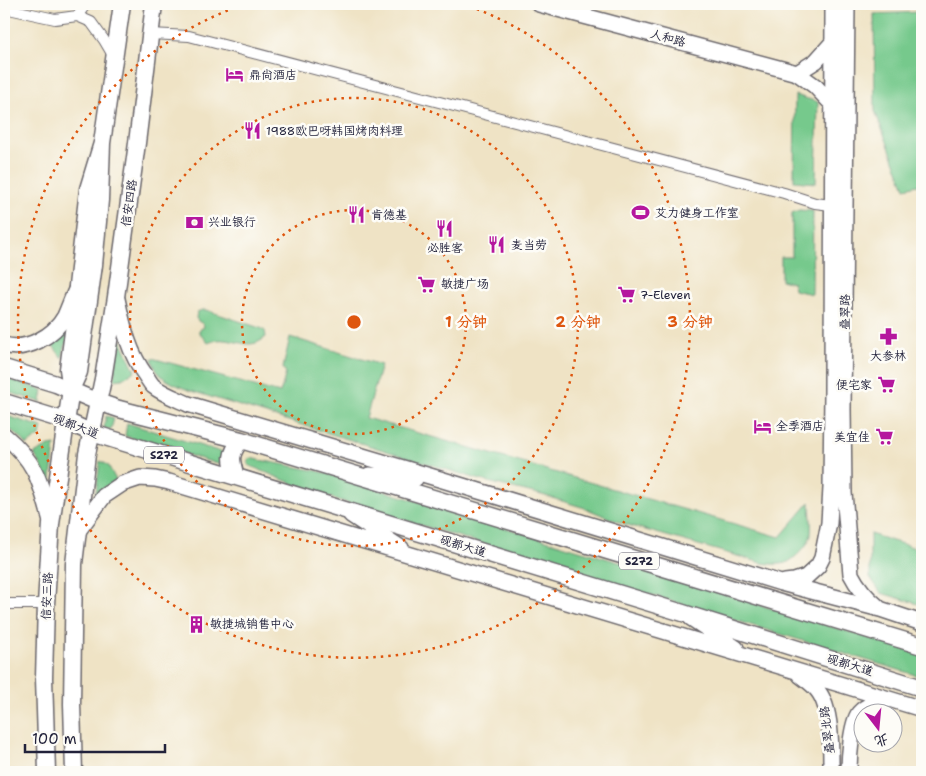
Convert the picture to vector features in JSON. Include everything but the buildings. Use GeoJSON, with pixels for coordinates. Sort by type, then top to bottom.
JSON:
{"type":"FeatureCollection","features":[{"type":"Feature","properties":{"kind":"main road"},"geometry":{"type":"LineString","coordinates":[[71,389],[79,372],[94,264],[100,200],[102,143],[122,4]]}},
{"type":"Feature","properties":{"kind":"main road","name":"信安四路"},"geometry":{"type":"LineString","coordinates":[[92,433],[116,297],[154,4]]}},
{"type":"Feature","properties":{"kind":"main road"},"geometry":{"type":"LineString","coordinates":[[71,389],[68,369],[88,189],[102,143]]}},
{"type":"Feature","properties":{"kind":"main road"},"geometry":{"type":"LineString","coordinates":[[94,264],[120,268]]}},
{"type":"Feature","properties":{"kind":"main road","name":"S272"},"geometry":{"type":"LineString","coordinates":[[4,368],[71,389],[98,402],[127,411],[241,440],[922,646]]}},
{"type":"Feature","properties":{"kind":"main road","name":"信安三路"},"geometry":{"type":"LineString","coordinates":[[47,772],[44,678],[48,561],[51,524],[71,389]]}},
{"type":"Feature","properties":{"kind":"main road","name":"砚都大道"},"geometry":{"type":"LineString","coordinates":[[4,402],[66,420],[92,433],[683,613],[922,688]]}},
{"type":"Feature","properties":{"kind":"main road","name":"信安三路"},"geometry":{"type":"LineString","coordinates":[[74,772],[72,704],[74,564],[92,433]]}},
{"type":"Feature","properties":{"kind":"main road"},"geometry":{"type":"LineString","coordinates":[[236,477],[232,456],[234,448],[241,440]]}},
{"type":"Feature","properties":{"kind":"main road"},"geometry":{"type":"LineString","coordinates":[[48,561],[74,564]]}},
{"type":"Feature","properties":{"kind":"street"},"geometry":{"type":"LineString","coordinates":[[77,16],[86,4]]}},
{"type":"Feature","properties":{"kind":"street","name":"人和路"},"geometry":{"type":"LineString","coordinates":[[539,4],[583,10],[797,73]]}},
{"type":"Feature","properties":{"kind":"street","name":"叠翠路"},"geometry":{"type":"LineString","coordinates":[[781,583],[806,577],[818,566],[822,558],[829,523],[832,392],[832,4]]}},
{"type":"Feature","properties":{"kind":"street","name":"叠翠路"},"geometry":{"type":"LineString","coordinates":[[848,4],[843,409],[844,493],[851,574],[867,598],[880,609]]}},
{"type":"Feature","properties":{"kind":"street"},"geometry":{"type":"LineString","coordinates":[[4,8],[55,19],[77,16],[90,22],[104,40],[115,59]]}},
{"type":"Feature","properties":{"kind":"street"},"geometry":{"type":"LineString","coordinates":[[151,34],[189,36],[832,205]]}},
{"type":"Feature","properties":{"kind":"street"},"geometry":{"type":"LineString","coordinates":[[833,42],[816,61],[797,73],[815,86],[833,105]]}},
{"type":"Feature","properties":{"kind":"street"},"geometry":{"type":"LineString","coordinates":[[4,345],[15,347],[28,345],[48,335],[64,317],[77,286]]}},
{"type":"Feature","properties":{"kind":"street"},"geometry":{"type":"LineString","coordinates":[[116,297],[130,349],[141,369],[153,386],[171,397],[188,404],[781,583],[880,609],[918,623]]}},
{"type":"Feature","properties":{"kind":"street"},"geometry":{"type":"LineString","coordinates":[[217,413],[304,459]]}},
{"type":"Feature","properties":{"kind":"street"},"geometry":{"type":"LineString","coordinates":[[4,435],[23,452],[34,468],[41,484],[51,524]]}},
{"type":"Feature","properties":{"kind":"street"},"geometry":{"type":"LineString","coordinates":[[356,475],[443,480]]}},
{"type":"Feature","properties":{"kind":"street","name":"砚都大道"},"geometry":{"type":"LineString","coordinates":[[78,531],[104,496],[122,484],[140,478],[169,482],[922,709]]}},
{"type":"Feature","properties":{"kind":"street"},"geometry":{"type":"LineString","coordinates":[[344,510],[413,556]]}},
{"type":"Feature","properties":{"kind":"street"},"geometry":{"type":"LineString","coordinates":[[829,523],[830,532],[836,535],[842,534],[848,529]]}},
{"type":"Feature","properties":{"kind":"street"},"geometry":{"type":"LineString","coordinates":[[4,604],[46,604]]}},
{"type":"Feature","properties":{"kind":"street"},"geometry":{"type":"LineString","coordinates":[[683,613],[750,657]]}},
{"type":"Feature","properties":{"kind":"street","name":"叠翠北路"},"geometry":{"type":"LineString","coordinates":[[795,671],[812,684],[819,692],[825,704],[828,717],[831,772]]}},
{"type":"Feature","properties":{"kind":"street","name":"叠翠北路"},"geometry":{"type":"LineString","coordinates":[[849,772],[853,730],[859,713],[875,703],[890,700]]}},
{"type":"Feature","properties":{"kind":"street"},"geometry":{"type":"LineString","coordinates":[[830,748],[836,743],[843,744],[850,754]]}},
{"type":"Feature","properties":{"kind":"green space"},"geometry":{"type":"Polygon","coordinates":[[[922,12],[922,184],[905,188],[875,111],[874,14],[922,12]]]}},
{"type":"Feature","properties":{"kind":"green space"},"geometry":{"type":"Polygon","coordinates":[[[795,95],[818,102],[816,183],[794,181],[795,95]]]}},
{"type":"Feature","properties":{"kind":"green space"},"geometry":{"type":"Polygon","coordinates":[[[799,210],[813,211],[812,294],[794,290],[793,283],[781,280],[781,257],[792,257],[792,213],[799,210]]]}},
{"type":"Feature","properties":{"kind":"green space"},"geometry":{"type":"Polygon","coordinates":[[[202,310],[263,329],[266,337],[261,341],[250,344],[222,340],[208,343],[199,333],[199,330],[204,327],[196,318],[197,312],[202,310]]]}},
{"type":"Feature","properties":{"kind":"green space"},"geometry":{"type":"Polygon","coordinates":[[[72,321],[62,358],[51,343],[59,337],[72,321]]]}},
{"type":"Feature","properties":{"kind":"green space"},"geometry":{"type":"Polygon","coordinates":[[[290,337],[381,365],[366,418],[780,537],[810,502],[810,538],[802,551],[786,563],[762,563],[621,523],[585,508],[484,481],[188,390],[165,379],[157,371],[152,358],[280,393],[286,373],[283,368],[290,337]]]}},
{"type":"Feature","properties":{"kind":"green space"},"geometry":{"type":"Polygon","coordinates":[[[119,340],[121,340],[135,371],[122,379],[114,380],[119,340]]]}},
{"type":"Feature","properties":{"kind":"green space"},"geometry":{"type":"Polygon","coordinates":[[[4,378],[43,390],[41,402],[4,391],[4,378]]]}},
{"type":"Feature","properties":{"kind":"green space"},"geometry":{"type":"Polygon","coordinates":[[[4,415],[42,427],[40,436],[27,445],[4,425],[4,415]]]}},
{"type":"Feature","properties":{"kind":"green space"},"geometry":{"type":"Polygon","coordinates":[[[106,416],[114,418],[111,430],[104,428],[106,416]]]}},
{"type":"Feature","properties":{"kind":"green space"},"geometry":{"type":"Polygon","coordinates":[[[127,423],[231,455],[228,467],[125,436],[127,423]]]}},
{"type":"Feature","properties":{"kind":"green space"},"geometry":{"type":"Polygon","coordinates":[[[55,445],[50,486],[34,454],[55,445]]]}},
{"type":"Feature","properties":{"kind":"green space"},"geometry":{"type":"Polygon","coordinates":[[[249,458],[318,471],[922,654],[922,677],[315,493],[248,465],[249,458]]]}},
{"type":"Feature","properties":{"kind":"green space"},"geometry":{"type":"Polygon","coordinates":[[[100,461],[108,465],[116,480],[95,500],[100,461]]]}},
{"type":"Feature","properties":{"kind":"green space"},"geometry":{"type":"Polygon","coordinates":[[[870,534],[922,550],[922,605],[881,593],[870,577],[870,534]]]}},
{"type":"Feature","properties":{"kind":"place","name":"鼎尚酒店"},"geometry":{"type":"Point","coordinates":[235,75]}},
{"type":"Feature","properties":{"kind":"place","name":"1988欧巴呀韩国烤肉料理"},"geometry":{"type":"Point","coordinates":[252,131]}},
{"type":"Feature","properties":{"kind":"place","name":"艾力健身工作室"},"geometry":{"type":"Point","coordinates":[641,213]}},
{"type":"Feature","properties":{"kind":"place","name":"肯德基"},"geometry":{"type":"Point","coordinates":[357,215]}},
{"type":"Feature","properties":{"kind":"place","name":"兴业银行"},"geometry":{"type":"Point","coordinates":[194,222]}},
{"type":"Feature","properties":{"kind":"place","name":"必胜客"},"geometry":{"type":"Point","coordinates":[445,229]}},
{"type":"Feature","properties":{"kind":"place","name":"麦当劳"},"geometry":{"type":"Point","coordinates":[497,245]}},
{"type":"Feature","properties":{"kind":"place","name":"敏捷广场"},"geometry":{"type":"Point","coordinates":[427,284]}},
{"type":"Feature","properties":{"kind":"place","name":"7-Eleven"},"geometry":{"type":"Point","coordinates":[626,295]}},
{"type":"Feature","properties":{"kind":"place","name":"大参林"},"geometry":{"type":"Point","coordinates":[888,337]}},
{"type":"Feature","properties":{"kind":"place","name":"便宅家"},"geometry":{"type":"Point","coordinates":[886,385]}},
{"type":"Feature","properties":{"kind":"place","name":"全季酒店"},"geometry":{"type":"Point","coordinates":[762,426]}},
{"type":"Feature","properties":{"kind":"place","name":"美宜佳"},"geometry":{"type":"Point","coordinates":[884,437]}},
{"type":"Feature","properties":{"kind":"place","name":"敏捷城销售中心"},"geometry":{"type":"Point","coordinates":[196,624]}}]}
